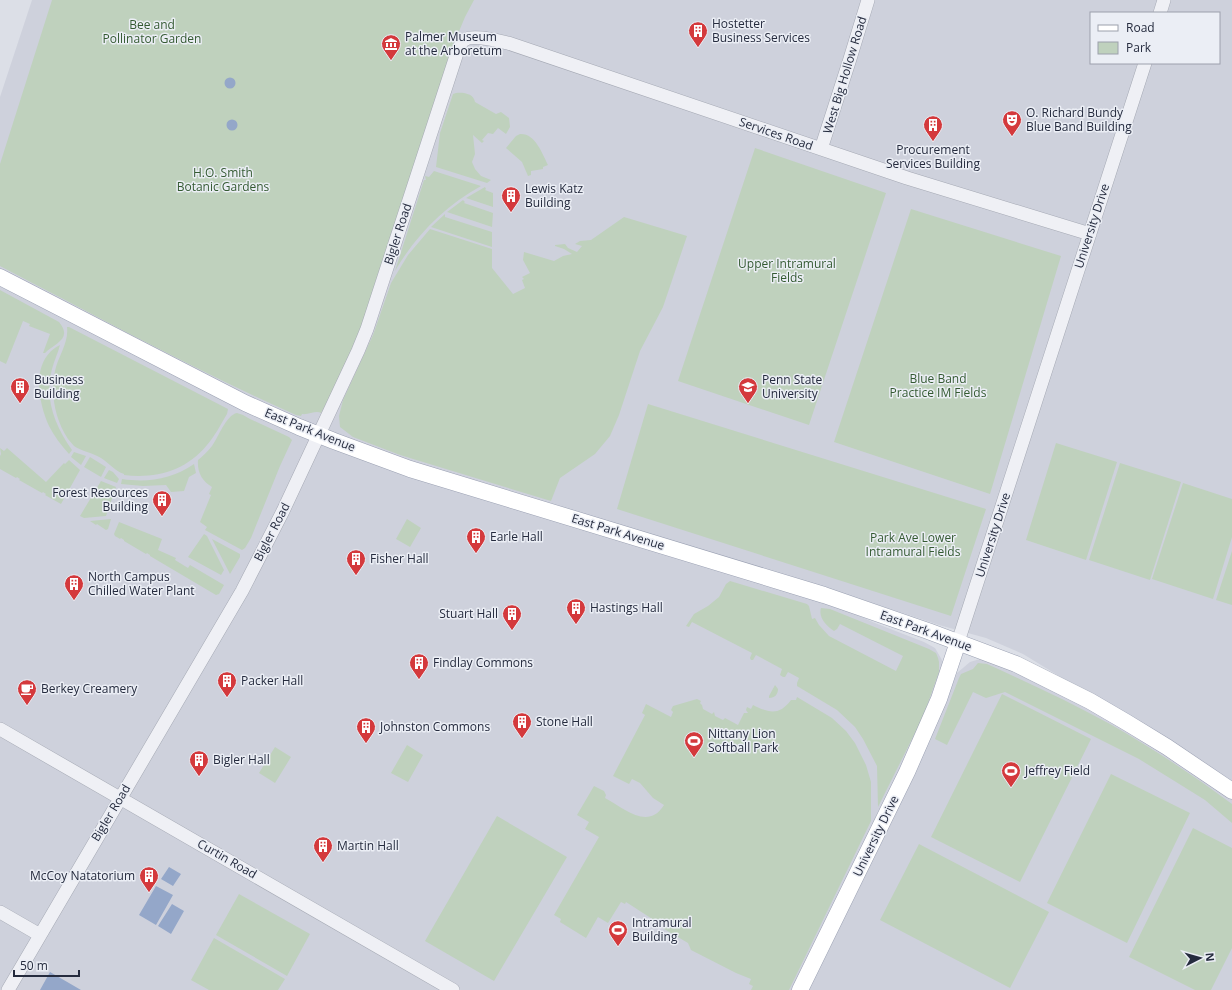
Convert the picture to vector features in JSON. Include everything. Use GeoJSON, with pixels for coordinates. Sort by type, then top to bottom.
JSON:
{"type":"FeatureCollection","features":[{"type":"Feature","properties":{"kind":"main road","name":"East Park Avenue"},"geometry":{"type":"LineString","coordinates":[[0,277],[245,403],[318,434],[410,469],[824,595],[958,642],[1022,667],[1090,701],[1167,747],[1232,791]]}},
{"type":"Feature","properties":{"kind":"main road","name":"University Drive"},"geometry":{"type":"LineString","coordinates":[[800,990],[907,772],[939,699],[958,642]]}},
{"type":"Feature","properties":{"kind":"street","name":"West Big Hollow Road"},"geometry":{"type":"LineString","coordinates":[[821,149],[850,62],[868,0]]}},
{"type":"Feature","properties":{"kind":"street"},"geometry":{"type":"LineString","coordinates":[[1160,12],[1164,0]]}},
{"type":"Feature","properties":{"kind":"street","name":"Services Road"},"geometry":{"type":"LineString","coordinates":[[463,40],[469,38],[480,38],[508,43],[920,182],[1090,234]]}},
{"type":"Feature","properties":{"kind":"street","name":"Bigler Road"},"geometry":{"type":"LineString","coordinates":[[8,990],[242,591],[283,511],[367,329],[457,54],[463,40]]}},
{"type":"Feature","properties":{"kind":"street","name":"University Drive"},"geometry":{"type":"LineString","coordinates":[[958,642],[1144,64]]}},
{"type":"Feature","properties":{"kind":"street","name":"Curtin Road"},"geometry":{"type":"LineString","coordinates":[[0,729],[453,990]]}},
{"type":"Feature","properties":{"kind":"street"},"geometry":{"type":"LineString","coordinates":[[0,912],[40,936]]}},
{"type":"Feature","properties":{"kind":"shaded area","name":"Penn State University"},"geometry":{"type":"Polygon","coordinates":[[[32,0],[1232,0],[1232,781],[1134,718],[1072,684],[1023,654],[986,638],[939,625],[836,591],[412,462],[339,436],[232,390],[0,270],[0,97],[32,0]]]}},
{"type":"Feature","properties":{"kind":"shaded area"},"geometry":{"type":"Polygon","coordinates":[[[0,285],[245,411],[833,604],[935,648],[942,660],[943,669],[923,723],[794,990],[0,990],[0,285]]]}},
{"type":"Feature","properties":{"kind":"shaded area"},"geometry":{"type":"Polygon","coordinates":[[[980,659],[992,660],[1059,692],[1127,730],[1232,797],[1232,990],[808,990],[930,740],[957,673],[970,662],[980,659]]]}},
{"type":"Feature","properties":{"kind":"green space","name":"H.O. Smith Botanic Gardens"},"geometry":{"type":"Polygon","coordinates":[[[52,0],[474,0],[455,41],[369,309],[336,387],[321,413],[317,412],[302,414],[301,416],[296,415],[258,398],[147,343],[0,266],[0,164],[52,0]]]}},
{"type":"Feature","properties":{"kind":"green space"},"geometry":{"type":"Polygon","coordinates":[[[453,94],[471,95],[475,102],[496,114],[501,112],[509,118],[510,127],[506,134],[498,128],[493,134],[488,133],[482,140],[484,141],[482,143],[473,135],[475,154],[472,162],[475,169],[481,176],[491,180],[487,183],[436,167],[440,133],[453,94]]]}},
{"type":"Feature","properties":{"kind":"green space"},"geometry":{"type":"Polygon","coordinates":[[[520,134],[534,140],[548,165],[543,167],[543,169],[531,171],[531,175],[528,176],[522,162],[506,148],[516,136],[520,134]]]}},
{"type":"Feature","properties":{"kind":"green space","name":"Upper Intramural Fields"},"geometry":{"type":"Polygon","coordinates":[[[755,148],[886,193],[809,425],[678,381],[755,148]]]}},
{"type":"Feature","properties":{"kind":"green space"},"geometry":{"type":"Polygon","coordinates":[[[434,171],[481,186],[455,203],[432,222],[412,245],[395,271],[424,180],[426,180],[425,176],[429,177],[434,171]]]}},
{"type":"Feature","properties":{"kind":"green space"},"geometry":{"type":"Polygon","coordinates":[[[485,187],[485,190],[493,193],[493,207],[466,198],[485,187]]]}},
{"type":"Feature","properties":{"kind":"green space"},"geometry":{"type":"Polygon","coordinates":[[[463,200],[465,202],[464,203],[493,213],[492,227],[447,212],[463,200]]]}},
{"type":"Feature","properties":{"kind":"green space","name":"Blue Band Practice IM Fields"},"geometry":{"type":"Polygon","coordinates":[[[911,209],[1061,256],[990,494],[834,442],[911,209]]]}},
{"type":"Feature","properties":{"kind":"green space"},"geometry":{"type":"Polygon","coordinates":[[[445,214],[445,217],[492,232],[492,247],[431,227],[445,214]]]}},
{"type":"Feature","properties":{"kind":"green space"},"geometry":{"type":"Polygon","coordinates":[[[624,217],[687,236],[663,307],[640,351],[619,415],[610,436],[595,454],[560,478],[551,501],[400,455],[353,437],[340,427],[339,416],[343,400],[373,335],[391,283],[408,255],[430,229],[492,249],[492,268],[513,294],[525,288],[522,280],[524,279],[522,277],[530,273],[523,260],[524,252],[554,261],[563,256],[572,254],[555,245],[565,244],[568,248],[577,252],[582,246],[575,244],[580,241],[591,240],[624,217]]]}},
{"type":"Feature","properties":{"kind":"green space"},"geometry":{"type":"Polygon","coordinates":[[[0,290],[59,322],[64,333],[61,340],[43,353],[50,334],[29,326],[30,324],[23,321],[6,364],[0,361],[0,290]]]}},
{"type":"Feature","properties":{"kind":"green space"},"geometry":{"type":"Polygon","coordinates":[[[67,327],[228,409],[227,414],[218,430],[199,454],[180,467],[169,471],[147,476],[136,476],[124,475],[101,458],[74,446],[68,439],[60,423],[53,397],[56,365],[65,344],[67,327]]]}},
{"type":"Feature","properties":{"kind":"green space"},"geometry":{"type":"Polygon","coordinates":[[[60,345],[52,369],[49,391],[50,401],[56,422],[72,450],[69,454],[49,426],[42,405],[39,382],[40,371],[44,361],[50,352],[60,345]]]}},
{"type":"Feature","properties":{"kind":"green space","name":"Park Ave Lower Intramural Fields"},"geometry":{"type":"Polygon","coordinates":[[[648,404],[986,509],[951,616],[617,509],[648,404]]]}},
{"type":"Feature","properties":{"kind":"green space"},"geometry":{"type":"Polygon","coordinates":[[[237,413],[289,437],[292,440],[251,538],[242,550],[205,530],[207,527],[200,522],[211,495],[209,494],[212,487],[205,482],[198,468],[198,460],[212,446],[229,418],[237,413]]]}},
{"type":"Feature","properties":{"kind":"green space"},"geometry":{"type":"Polygon","coordinates":[[[1056,443],[1117,462],[1086,560],[1026,540],[1056,443]]]}},
{"type":"Feature","properties":{"kind":"green space"},"geometry":{"type":"Polygon","coordinates":[[[0,448],[4,451],[7,448],[46,482],[64,463],[65,464],[69,460],[80,470],[61,504],[45,495],[46,494],[43,492],[42,493],[19,480],[20,479],[17,477],[16,478],[0,469],[0,448]]]}},
{"type":"Feature","properties":{"kind":"green space"},"geometry":{"type":"Polygon","coordinates":[[[74,452],[86,456],[81,465],[71,457],[74,452]]]}},
{"type":"Feature","properties":{"kind":"green space"},"geometry":{"type":"Polygon","coordinates":[[[90,457],[106,467],[101,477],[84,467],[90,457]]]}},
{"type":"Feature","properties":{"kind":"green space"},"geometry":{"type":"Polygon","coordinates":[[[1120,463],[1181,482],[1150,580],[1089,560],[1120,463]]]}},
{"type":"Feature","properties":{"kind":"green space"},"geometry":{"type":"Polygon","coordinates":[[[194,464],[196,473],[189,477],[184,491],[171,492],[166,485],[143,486],[121,484],[122,479],[160,479],[177,473],[194,464]]]}},
{"type":"Feature","properties":{"kind":"green space"},"geometry":{"type":"Polygon","coordinates":[[[109,470],[119,479],[117,483],[104,478],[109,470]]]}},
{"type":"Feature","properties":{"kind":"green space"},"geometry":{"type":"Polygon","coordinates":[[[101,481],[116,487],[106,516],[84,518],[80,516],[101,481]]]}},
{"type":"Feature","properties":{"kind":"green space"},"geometry":{"type":"Polygon","coordinates":[[[1183,483],[1232,499],[1232,537],[1213,599],[1152,579],[1183,483]]]}},
{"type":"Feature","properties":{"kind":"green space"},"geometry":{"type":"Polygon","coordinates":[[[111,519],[108,529],[106,530],[90,521],[111,519]]]}},
{"type":"Feature","properties":{"kind":"green space"},"geometry":{"type":"Polygon","coordinates":[[[407,519],[421,528],[410,547],[396,539],[407,519]]]}},
{"type":"Feature","properties":{"kind":"green space"},"geometry":{"type":"Polygon","coordinates":[[[119,522],[162,539],[158,550],[176,558],[175,560],[188,568],[190,565],[224,585],[219,594],[216,595],[147,553],[146,554],[121,538],[120,539],[115,536],[114,534],[119,522]]]}},
{"type":"Feature","properties":{"kind":"green space"},"geometry":{"type":"Polygon","coordinates":[[[204,534],[207,536],[224,570],[221,575],[188,557],[204,534]]]}},
{"type":"Feature","properties":{"kind":"green space"},"geometry":{"type":"Polygon","coordinates":[[[212,539],[240,554],[240,557],[230,574],[212,539]]]}},
{"type":"Feature","properties":{"kind":"green space"},"geometry":{"type":"Polygon","coordinates":[[[1232,551],[1232,605],[1216,600],[1232,551]]]}},
{"type":"Feature","properties":{"kind":"green space"},"geometry":{"type":"Polygon","coordinates":[[[730,581],[807,604],[809,606],[812,619],[815,618],[829,636],[896,671],[903,656],[840,624],[834,631],[822,618],[820,612],[821,608],[830,609],[936,653],[939,662],[939,672],[923,717],[878,807],[877,766],[855,727],[837,710],[797,686],[799,678],[788,672],[785,677],[783,677],[780,675],[782,669],[756,655],[753,660],[751,660],[750,658],[752,653],[692,622],[689,627],[686,626],[694,614],[708,606],[719,597],[726,584],[730,581]]]}},
{"type":"Feature","properties":{"kind":"green space"},"geometry":{"type":"Polygon","coordinates":[[[978,663],[987,664],[1065,700],[1110,724],[1157,752],[1232,804],[1232,823],[1205,800],[1139,759],[1005,692],[986,698],[973,692],[947,745],[935,739],[961,674],[973,669],[978,663]]]}},
{"type":"Feature","properties":{"kind":"green space"},"geometry":{"type":"Polygon","coordinates":[[[775,685],[778,689],[777,694],[769,698],[769,696],[775,685]]]}},
{"type":"Feature","properties":{"kind":"green space","name":"Jeffrey Field"},"geometry":{"type":"Polygon","coordinates":[[[1002,694],[1091,739],[1020,882],[931,837],[1002,694]]]}},
{"type":"Feature","properties":{"kind":"green space"},"geometry":{"type":"Polygon","coordinates":[[[797,697],[832,718],[846,731],[855,743],[866,765],[871,782],[871,821],[789,990],[751,990],[753,986],[749,984],[751,979],[691,950],[688,943],[659,926],[660,924],[626,902],[625,904],[621,902],[608,923],[598,917],[586,938],[560,922],[561,919],[554,915],[599,837],[585,829],[589,822],[577,815],[594,786],[604,791],[606,795],[605,798],[636,815],[643,817],[658,813],[664,805],[653,798],[640,783],[632,779],[629,784],[613,776],[645,715],[642,713],[646,704],[671,717],[673,712],[671,710],[673,706],[697,699],[701,701],[700,703],[703,709],[712,714],[714,712],[715,716],[723,720],[725,718],[738,725],[744,713],[748,713],[746,710],[747,707],[751,709],[753,705],[764,710],[774,712],[782,709],[791,700],[796,700],[797,697]]]}},
{"type":"Feature","properties":{"kind":"green space"},"geometry":{"type":"Polygon","coordinates":[[[407,745],[423,755],[408,782],[391,773],[407,745]]]}},
{"type":"Feature","properties":{"kind":"green space"},"geometry":{"type":"Polygon","coordinates":[[[275,747],[291,757],[275,783],[259,773],[275,747]]]}},
{"type":"Feature","properties":{"kind":"green space"},"geometry":{"type":"Polygon","coordinates":[[[1111,774],[1190,813],[1127,943],[1047,903],[1111,774]]]}},
{"type":"Feature","properties":{"kind":"green space"},"geometry":{"type":"Polygon","coordinates":[[[497,816],[567,857],[494,981],[425,941],[497,816]]]}},
{"type":"Feature","properties":{"kind":"green space"},"geometry":{"type":"Polygon","coordinates":[[[1193,828],[1232,848],[1232,948],[1211,990],[1195,990],[1129,957],[1193,828]]]}},
{"type":"Feature","properties":{"kind":"green space"},"geometry":{"type":"Polygon","coordinates":[[[919,844],[1049,912],[1010,988],[880,920],[919,844]]]}},
{"type":"Feature","properties":{"kind":"green space"},"geometry":{"type":"Polygon","coordinates":[[[239,894],[310,934],[287,976],[216,935],[239,894]]]}},
{"type":"Feature","properties":{"kind":"green space"},"geometry":{"type":"Polygon","coordinates":[[[214,938],[285,979],[278,990],[209,990],[191,980],[214,938]]]}},
{"type":"Feature","properties":{"kind":"water"},"geometry":{"type":"Polygon","coordinates":[[[228,78],[232,78],[234,79],[234,87],[228,88],[225,85],[225,81],[228,78]]]}},
{"type":"Feature","properties":{"kind":"water"},"geometry":{"type":"Polygon","coordinates":[[[232,119],[236,121],[238,125],[236,129],[232,131],[228,129],[226,125],[228,121],[232,119]]]}},
{"type":"Feature","properties":{"kind":"water"},"geometry":{"type":"Polygon","coordinates":[[[169,867],[181,874],[173,886],[161,879],[169,867]]]}},
{"type":"Feature","properties":{"kind":"water"},"geometry":{"type":"Polygon","coordinates":[[[156,886],[173,895],[156,925],[139,915],[156,886]]]}},
{"type":"Feature","properties":{"kind":"water"},"geometry":{"type":"Polygon","coordinates":[[[172,904],[184,911],[171,934],[158,926],[172,904]]]}},
{"type":"Feature","properties":{"kind":"water"},"geometry":{"type":"Polygon","coordinates":[[[50,972],[81,990],[40,990],[50,972]]]}},
{"type":"Feature","properties":{"kind":"place","name":"Hostetter Business Services"},"geometry":{"type":"Point","coordinates":[698,48]}},
{"type":"Feature","properties":{"kind":"place","name":"Palmer Museum at the Arboretum"},"geometry":{"type":"Point","coordinates":[391,61]}},
{"type":"Feature","properties":{"kind":"place","name":"O. Richard Bundy Blue Band Building"},"geometry":{"type":"Point","coordinates":[1012,137]}},
{"type":"Feature","properties":{"kind":"place","name":"Procurement Services Building"},"geometry":{"type":"Point","coordinates":[933,142]}},
{"type":"Feature","properties":{"kind":"place","name":"Lewis Katz Building"},"geometry":{"type":"Point","coordinates":[511,213]}},
{"type":"Feature","properties":{"kind":"place","name":"Business Building"},"geometry":{"type":"Point","coordinates":[20,404]}},
{"type":"Feature","properties":{"kind":"place","name":"Penn State University"},"geometry":{"type":"Point","coordinates":[748,404]}},
{"type":"Feature","properties":{"kind":"place","name":"Forest Resources Building"},"geometry":{"type":"Point","coordinates":[162,517]}},
{"type":"Feature","properties":{"kind":"place","name":"Earle Hall"},"geometry":{"type":"Point","coordinates":[476,554]}},
{"type":"Feature","properties":{"kind":"place","name":"Fisher Hall"},"geometry":{"type":"Point","coordinates":[356,576]}},
{"type":"Feature","properties":{"kind":"place","name":"North Campus Chilled Water Plant"},"geometry":{"type":"Point","coordinates":[74,601]}},
{"type":"Feature","properties":{"kind":"place","name":"Hastings Hall"},"geometry":{"type":"Point","coordinates":[576,625]}},
{"type":"Feature","properties":{"kind":"place","name":"Stuart Hall"},"geometry":{"type":"Point","coordinates":[512,631]}},
{"type":"Feature","properties":{"kind":"place","name":"Findlay Commons"},"geometry":{"type":"Point","coordinates":[419,680]}},
{"type":"Feature","properties":{"kind":"place","name":"Packer Hall"},"geometry":{"type":"Point","coordinates":[227,698]}},
{"type":"Feature","properties":{"kind":"place","name":"Berkey Creamery"},"geometry":{"type":"Point","coordinates":[27,706]}},
{"type":"Feature","properties":{"kind":"place","name":"Stone Hall"},"geometry":{"type":"Point","coordinates":[522,739]}},
{"type":"Feature","properties":{"kind":"place","name":"Johnston Commons"},"geometry":{"type":"Point","coordinates":[366,744]}},
{"type":"Feature","properties":{"kind":"place","name":"Nittany Lion Softball Park"},"geometry":{"type":"Point","coordinates":[694,758]}},
{"type":"Feature","properties":{"kind":"place","name":"Bigler Hall"},"geometry":{"type":"Point","coordinates":[199,777]}},
{"type":"Feature","properties":{"kind":"place","name":"Jeffrey Field"},"geometry":{"type":"Point","coordinates":[1011,788]}},
{"type":"Feature","properties":{"kind":"place","name":"Martin Hall"},"geometry":{"type":"Point","coordinates":[323,863]}},
{"type":"Feature","properties":{"kind":"place","name":"McCoy Natatorium"},"geometry":{"type":"Point","coordinates":[149,893]}},
{"type":"Feature","properties":{"kind":"place","name":"Intramural Building"},"geometry":{"type":"Point","coordinates":[618,947]}},
{"type":"Feature","properties":{"kind":"park label","name":"Bee and Pollinator Garden"},"geometry":{"type":"Point","coordinates":[152,32]}}]}
